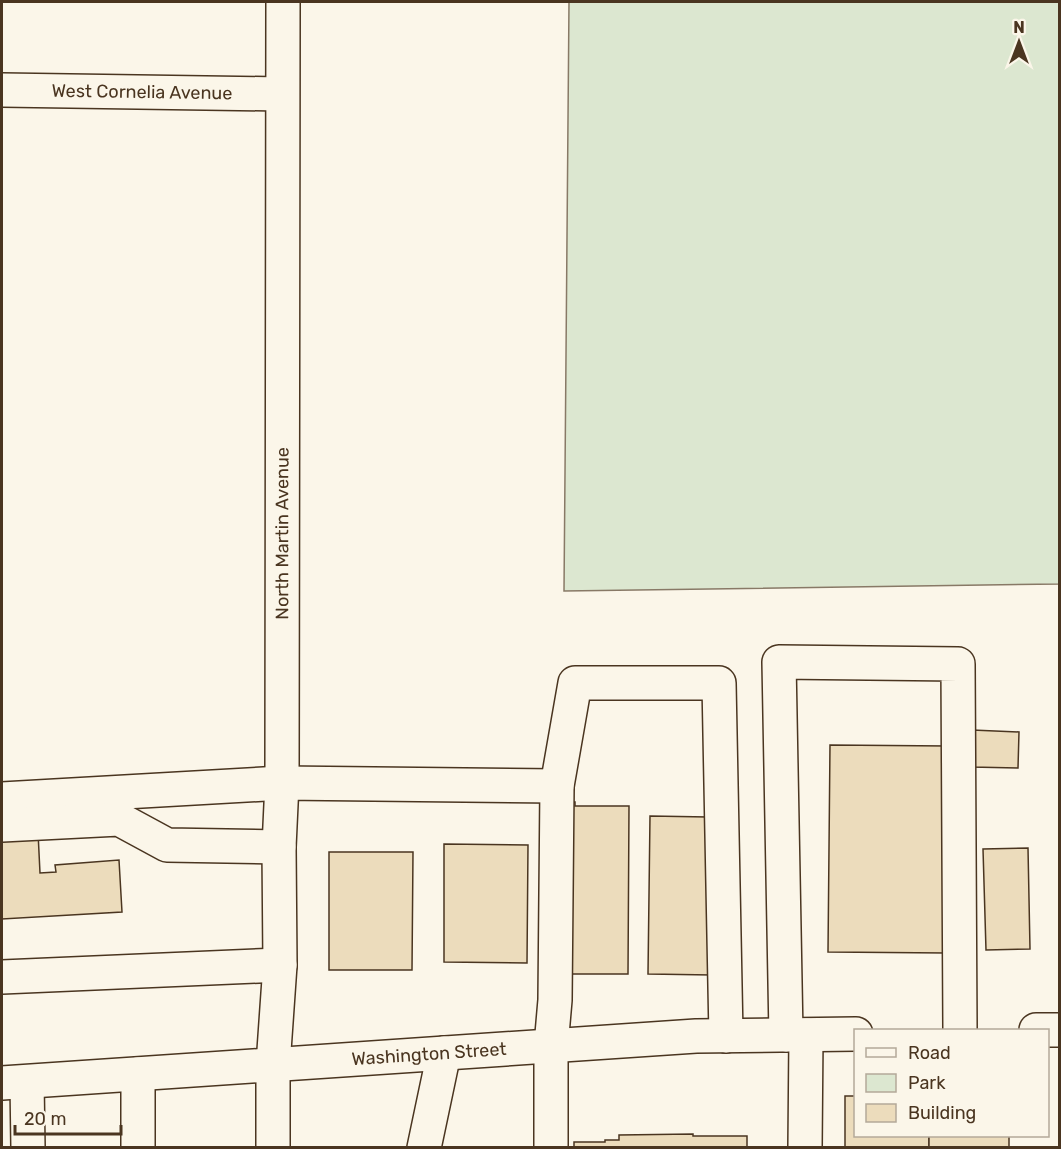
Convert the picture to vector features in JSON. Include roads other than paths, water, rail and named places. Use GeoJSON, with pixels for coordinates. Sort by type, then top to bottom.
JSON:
{"type":"FeatureCollection","features":[{"type":"Feature","properties":{"kind":"street","name":"North Martin Avenue"},"geometry":{"type":"LineString","coordinates":[[273,1148],[273,1065],[280,965],[279,847],[282,783],[283,2]]}},
{"type":"Feature","properties":{"kind":"street","name":"West Cornelia Avenue"},"geometry":{"type":"LineString","coordinates":[[2,90],[282,94]]}},
{"type":"Feature","properties":{"kind":"street"},"geometry":{"type":"LineString","coordinates":[[805,1148],[796,1035],[779,662],[958,664],[960,1029]]}},
{"type":"Feature","properties":{"kind":"street"},"geometry":{"type":"LineString","coordinates":[[551,1148],[557,786],[575,683],[719,683],[726,1036]]}},
{"type":"Feature","properties":{"kind":"street"},"geometry":{"type":"LineString","coordinates":[[2,799],[282,783],[557,786]]}},
{"type":"Feature","properties":{"kind":"street"},"geometry":{"type":"LineString","coordinates":[[2,825],[118,819],[166,845],[279,847]]}},
{"type":"Feature","properties":{"kind":"street"},"geometry":{"type":"LineString","coordinates":[[2,977],[280,965]]}},
{"type":"Feature","properties":{"kind":"street","name":"Washington Street"},"geometry":{"type":"LineString","coordinates":[[14,1083],[551,1046],[726,1036],[854,1034]]}},
{"type":"Feature","properties":{"kind":"street"},"geometry":{"type":"LineString","coordinates":[[424,1148],[444,1053]]}},
{"type":"Feature","properties":{"kind":"street"},"geometry":{"type":"LineString","coordinates":[[138,1074],[138,1148]]}},
{"type":"Feature","properties":{"kind":"street"},"geometry":{"type":"LineString","coordinates":[[14,1083],[28,1148]]}}]}
